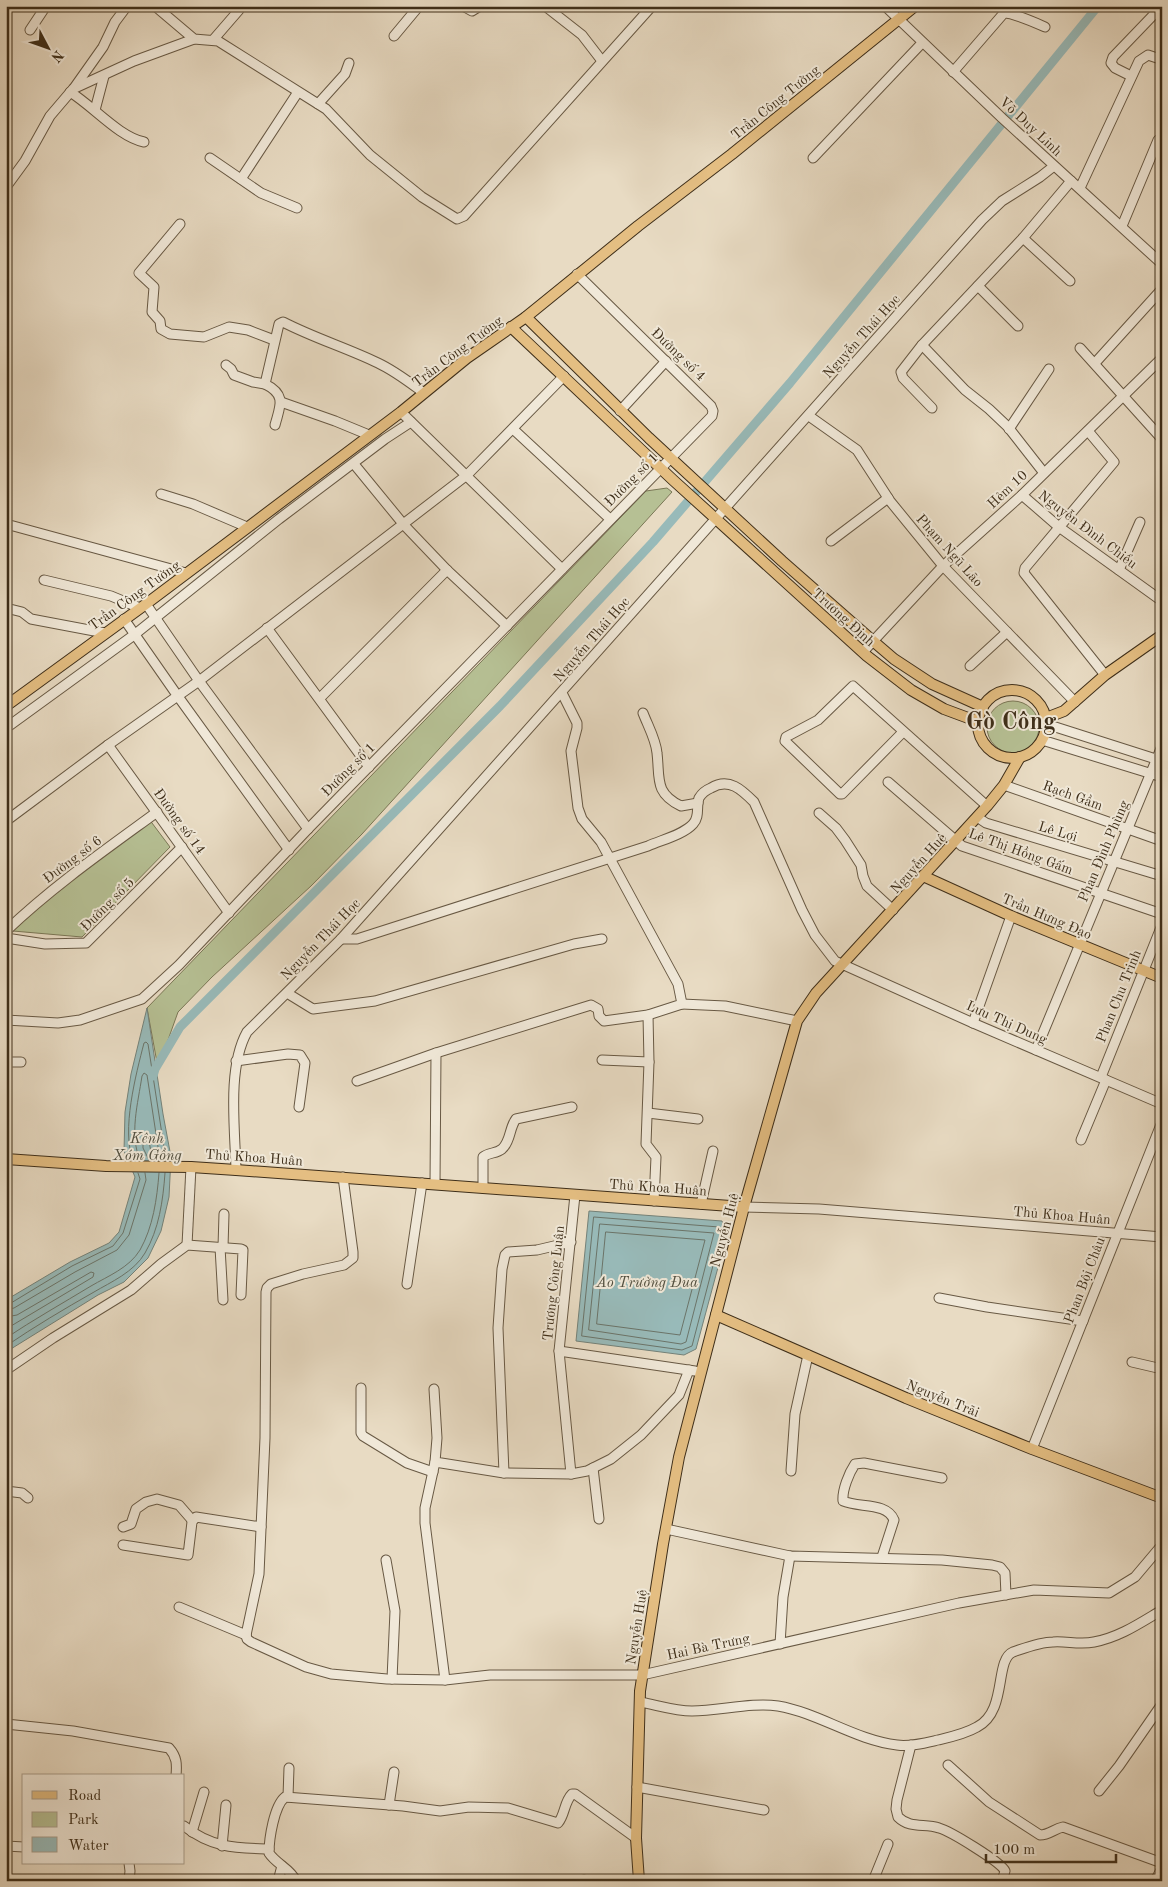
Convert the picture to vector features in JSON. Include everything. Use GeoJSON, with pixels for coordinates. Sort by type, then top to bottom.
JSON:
{"type":"FeatureCollection","features":[{"type":"Feature","properties":{"kind":"main road","name":"Trần Công Tường"},"geometry":{"type":"LineString","coordinates":[[6,706],[186,574],[400,412],[467,358],[526,317],[577,274],[732,154],[915,6]]}},
{"type":"Feature","properties":{"kind":"main road"},"geometry":{"type":"LineString","coordinates":[[526,317],[620,411],[671,458]]}},
{"type":"Feature","properties":{"kind":"main road"},"geometry":{"type":"LineString","coordinates":[[511,327],[661,468]]}},
{"type":"Feature","properties":{"kind":"main road","name":"Trương Định"},"geometry":{"type":"LineString","coordinates":[[671,458],[782,561],[894,659],[932,684],[983,707]]}},
{"type":"Feature","properties":{"kind":"main road","name":"Trương Định"},"geometry":{"type":"LineString","coordinates":[[661,468],[888,674],[944,709],[979,722]]}},
{"type":"Feature","properties":{"kind":"main road"},"geometry":{"type":"LineString","coordinates":[[1046,721],[1064,711],[1105,675],[1162,635]]}},
{"type":"Feature","properties":{"kind":"main road"},"geometry":{"type":"LineString","coordinates":[[1010,690],[1022,691],[1032,695],[1040,703],[1046,721],[1042,740],[1030,752],[1020,757],[1003,756],[989,748],[982,739],[979,728],[983,707],[990,698],[1000,692],[1010,690]]}},
{"type":"Feature","properties":{"kind":"main road","name":"Nguyễn Huệ"},"geometry":{"type":"LineString","coordinates":[[639,1881],[636,1838],[642,1675],[679,1457],[744,1208],[797,1021],[816,993],[987,806],[1004,785],[1020,757]]}},
{"type":"Feature","properties":{"kind":"main road","name":"Trần Hưng Đạo"},"geometry":{"type":"LineString","coordinates":[[923,876],[1011,916],[1162,978]]}},
{"type":"Feature","properties":{"kind":"main road","name":"Thủ Khoa Huân"},"geometry":{"type":"LineString","coordinates":[[6,1159],[106,1166],[187,1167],[343,1177],[744,1208]]}},
{"type":"Feature","properties":{"kind":"main road","name":"Nguyễn Trãi"},"geometry":{"type":"LineString","coordinates":[[716,1315],[906,1398],[1032,1449],[1162,1498]]}},
{"type":"Feature","properties":{"kind":"street"},"geometry":{"type":"LineString","coordinates":[[30,30],[46,6]]}},
{"type":"Feature","properties":{"kind":"street"},"geometry":{"type":"LineString","coordinates":[[6,187],[25,161],[50,116],[72,91],[103,47],[127,6]]}},
{"type":"Feature","properties":{"kind":"street"},"geometry":{"type":"LineString","coordinates":[[155,6],[194,39]]}},
{"type":"Feature","properties":{"kind":"street"},"geometry":{"type":"LineString","coordinates":[[214,40],[239,10],[238,6]]}},
{"type":"Feature","properties":{"kind":"street"},"geometry":{"type":"LineString","coordinates":[[394,36],[420,6]]}},
{"type":"Feature","properties":{"kind":"street"},"geometry":{"type":"LineString","coordinates":[[463,6],[472,11],[480,6]]}},
{"type":"Feature","properties":{"kind":"street"},"geometry":{"type":"LineString","coordinates":[[545,6],[582,35],[602,62]]}},
{"type":"Feature","properties":{"kind":"street"},"geometry":{"type":"LineString","coordinates":[[72,91],[134,61],[194,39],[214,40],[326,109],[370,155],[422,198],[457,220],[464,216],[652,6]]}},
{"type":"Feature","properties":{"kind":"street","name":"Võ Duy Linh"},"geometry":{"type":"LineString","coordinates":[[885,6],[1002,118],[1162,264]]}},
{"type":"Feature","properties":{"kind":"street"},"geometry":{"type":"LineString","coordinates":[[1131,76],[1115,68],[1111,63],[1113,57],[1162,6]]}},
{"type":"Feature","properties":{"kind":"street"},"geometry":{"type":"LineString","coordinates":[[953,72],[1004,14],[1009,13],[1045,27]]}},
{"type":"Feature","properties":{"kind":"street"},"geometry":{"type":"LineString","coordinates":[[813,158],[922,43]]}},
{"type":"Feature","properties":{"kind":"street"},"geometry":{"type":"LineString","coordinates":[[1080,188],[1139,61],[1148,55],[1157,58]]}},
{"type":"Feature","properties":{"kind":"street"},"geometry":{"type":"LineString","coordinates":[[318,104],[345,74],[349,64]]}},
{"type":"Feature","properties":{"kind":"street"},"geometry":{"type":"LineString","coordinates":[[95,110],[104,76]]}},
{"type":"Feature","properties":{"kind":"street"},"geometry":{"type":"LineString","coordinates":[[72,91],[123,132],[136,140],[144,142]]}},
{"type":"Feature","properties":{"kind":"street"},"geometry":{"type":"LineString","coordinates":[[241,179],[298,92]]}},
{"type":"Feature","properties":{"kind":"street"},"geometry":{"type":"LineString","coordinates":[[1122,226],[1158,140]]}},
{"type":"Feature","properties":{"kind":"street"},"geometry":{"type":"LineString","coordinates":[[210,158],[261,193],[297,208]]}},
{"type":"Feature","properties":{"kind":"street","name":"Nguyễn Thái Học"},"geometry":{"type":"LineString","coordinates":[[236,1170],[234,1074],[241,1043],[247,1032],[341,939],[982,220],[1002,201],[1054,166]]}},
{"type":"Feature","properties":{"kind":"street"},"geometry":{"type":"LineString","coordinates":[[932,408],[909,386],[901,372],[922,345],[1023,238],[1072,180]]}},
{"type":"Feature","properties":{"kind":"street"},"geometry":{"type":"LineString","coordinates":[[180,224],[139,273],[154,287],[152,312],[160,321],[161,329],[170,334],[204,337],[225,328],[248,330],[274,340]]}},
{"type":"Feature","properties":{"kind":"street"},"geometry":{"type":"LineString","coordinates":[[1023,238],[1070,281]]}},
{"type":"Feature","properties":{"kind":"street","name":"Đường số 4"},"geometry":{"type":"LineString","coordinates":[[577,274],[712,406],[713,411],[702,427],[671,458]]}},
{"type":"Feature","properties":{"kind":"street"},"geometry":{"type":"LineString","coordinates":[[978,286],[1018,326]]}},
{"type":"Feature","properties":{"kind":"street"},"geometry":{"type":"LineString","coordinates":[[1095,363],[1162,289]]}},
{"type":"Feature","properties":{"kind":"street"},"geometry":{"type":"LineString","coordinates":[[265,384],[274,340],[279,324],[283,322],[306,334],[378,363],[424,393]]}},
{"type":"Feature","properties":{"kind":"street"},"geometry":{"type":"LineString","coordinates":[[922,345],[965,390],[1010,429],[1044,473]]}},
{"type":"Feature","properties":{"kind":"street"},"geometry":{"type":"LineString","coordinates":[[1080,348],[1162,439]]}},
{"type":"Feature","properties":{"kind":"street","name":"Hẻm 10"},"geometry":{"type":"LineString","coordinates":[[863,652],[943,566],[1022,495],[1162,358]]}},
{"type":"Feature","properties":{"kind":"street"},"geometry":{"type":"LineString","coordinates":[[620,411],[666,361]]}},
{"type":"Feature","properties":{"kind":"street"},"geometry":{"type":"LineString","coordinates":[[226,365],[234,375],[265,384],[278,393],[282,402],[275,425]]}},
{"type":"Feature","properties":{"kind":"street"},"geometry":{"type":"LineString","coordinates":[[1010,429],[1050,369]]}},
{"type":"Feature","properties":{"kind":"street"},"geometry":{"type":"LineString","coordinates":[[8,816],[176,695],[199,681],[266,628],[404,525],[467,475],[564,376]]}},
{"type":"Feature","properties":{"kind":"street"},"geometry":{"type":"LineString","coordinates":[[282,402],[369,435]]}},
{"type":"Feature","properties":{"kind":"street"},"geometry":{"type":"LineString","coordinates":[[400,412],[562,569]]}},
{"type":"Feature","properties":{"kind":"street","name":"Phạm Ngũ Lão"},"geometry":{"type":"LineString","coordinates":[[809,416],[857,450],[888,498],[943,566],[1075,702]]}},
{"type":"Feature","properties":{"kind":"street","name":"Trần Công Tường"},"geometry":{"type":"LineString","coordinates":[[6,728],[134,635],[279,520],[385,439],[411,422]]}},
{"type":"Feature","properties":{"kind":"street"},"geometry":{"type":"LineString","coordinates":[[513,429],[610,519]]}},
{"type":"Feature","properties":{"kind":"street"},"geometry":{"type":"LineString","coordinates":[[1088,431],[1114,462],[1024,568],[1024,573],[1105,675]]}},
{"type":"Feature","properties":{"kind":"street","name":"Đường số 1"},"geometry":{"type":"LineString","coordinates":[[6,1020],[58,1023],[80,1020],[142,1000],[179,965],[308,829],[671,458]]}},
{"type":"Feature","properties":{"kind":"street"},"geometry":{"type":"LineString","coordinates":[[354,464],[404,525],[447,570],[507,626]]}},
{"type":"Feature","properties":{"kind":"street"},"geometry":{"type":"LineString","coordinates":[[161,494],[193,504],[247,527]]}},
{"type":"Feature","properties":{"kind":"street","name":"Nguyễn Đình Chiểu"},"geometry":{"type":"LineString","coordinates":[[1022,495],[1059,527],[1162,601]]}},
{"type":"Feature","properties":{"kind":"street"},"geometry":{"type":"LineString","coordinates":[[831,541],[888,498]]}},
{"type":"Feature","properties":{"kind":"street"},"geometry":{"type":"LineString","coordinates":[[1119,570],[1140,522]]}},
{"type":"Feature","properties":{"kind":"street"},"geometry":{"type":"LineString","coordinates":[[6,524],[186,574]]}},
{"type":"Feature","properties":{"kind":"street"},"geometry":{"type":"LineString","coordinates":[[320,698],[447,570]]}},
{"type":"Feature","properties":{"kind":"street"},"geometry":{"type":"LineString","coordinates":[[44,580],[111,596],[143,606],[155,618],[308,829]]}},
{"type":"Feature","properties":{"kind":"street"},"geometry":{"type":"LineString","coordinates":[[6,608],[22,612],[31,619],[106,633]]}},
{"type":"Feature","properties":{"kind":"street"},"geometry":{"type":"LineString","coordinates":[[124,619],[176,695],[289,850]]}},
{"type":"Feature","properties":{"kind":"street"},"geometry":{"type":"LineString","coordinates":[[266,628],[320,698],[369,767]]}},
{"type":"Feature","properties":{"kind":"street"},"geometry":{"type":"LineString","coordinates":[[970,666],[1007,632]]}},
{"type":"Feature","properties":{"kind":"street"},"geometry":{"type":"LineString","coordinates":[[903,732],[842,794],[785,740],[786,737],[818,720],[853,686],[987,806]]}},
{"type":"Feature","properties":{"kind":"street"},"geometry":{"type":"LineString","coordinates":[[562,693],[577,728],[571,751],[578,808],[582,819],[601,842],[678,984],[682,1004]]}},
{"type":"Feature","properties":{"kind":"street"},"geometry":{"type":"LineString","coordinates":[[341,939],[357,938],[648,846],[687,830],[697,818],[698,803],[681,806],[669,798],[662,790],[658,780],[656,746],[643,713]]}},
{"type":"Feature","properties":{"kind":"street"},"geometry":{"type":"LineString","coordinates":[[1046,721],[1159,761]]}},
{"type":"Feature","properties":{"kind":"street"},"geometry":{"type":"LineString","coordinates":[[1042,740],[1162,777]]}},
{"type":"Feature","properties":{"kind":"street","name":"Đường số 14"},"geometry":{"type":"LineString","coordinates":[[108,745],[229,913]]}},
{"type":"Feature","properties":{"kind":"street","name":"Phan Đình Phùng"},"geometry":{"type":"LineString","coordinates":[[1036,1050],[1112,862],[1151,774],[1159,761],[1162,746]]}},
{"type":"Feature","properties":{"kind":"street","name":"Lê Thị Hồng Gấm"},"geometry":{"type":"LineString","coordinates":[[888,782],[962,846],[1162,914]]}},
{"type":"Feature","properties":{"kind":"street","name":"Lưu Thị Dung"},"geometry":{"type":"LineString","coordinates":[[698,803],[703,792],[714,786],[728,784],[742,790],[754,802],[802,910],[816,935],[836,961],[973,1023],[1162,1104]]}},
{"type":"Feature","properties":{"kind":"street","name":"Rạch Gầm"},"geometry":{"type":"LineString","coordinates":[[1004,785],[1162,841]]}},
{"type":"Feature","properties":{"kind":"street","name":"Đường số 6"},"geometry":{"type":"LineString","coordinates":[[6,931],[30,908],[69,877],[157,812]]}},
{"type":"Feature","properties":{"kind":"street"},"geometry":{"type":"LineString","coordinates":[[819,813],[836,828],[845,840],[861,865],[867,886],[893,910]]}},
{"type":"Feature","properties":{"kind":"street","name":"Lê Lợi"},"geometry":{"type":"LineString","coordinates":[[977,817],[986,822],[1162,876]]}},
{"type":"Feature","properties":{"kind":"street","name":"Đường số 5"},"geometry":{"type":"LineString","coordinates":[[6,938],[45,944],[86,943],[182,847]]}},
{"type":"Feature","properties":{"kind":"street"},"geometry":{"type":"LineString","coordinates":[[973,1023],[1011,916]]}},
{"type":"Feature","properties":{"kind":"street","name":"Phan Chu Trinh"},"geometry":{"type":"LineString","coordinates":[[1081,1140],[1143,970],[1162,925]]}},
{"type":"Feature","properties":{"kind":"street"},"geometry":{"type":"LineString","coordinates":[[287,993],[314,1009],[375,1001],[574,944],[602,939]]}},
{"type":"Feature","properties":{"kind":"street"},"geometry":{"type":"LineString","coordinates":[[356,1081],[436,1053],[591,1005],[598,1009],[599,1016],[604,1021],[648,1015],[682,1004],[725,1006],[797,1021]]}},
{"type":"Feature","properties":{"kind":"street"},"geometry":{"type":"LineString","coordinates":[[648,1015],[649,1062],[646,1144],[656,1157],[654,1201]]}},
{"type":"Feature","properties":{"kind":"street"},"geometry":{"type":"LineString","coordinates":[[434,1184],[436,1053]]}},
{"type":"Feature","properties":{"kind":"street"},"geometry":{"type":"LineString","coordinates":[[236,1061],[288,1054],[300,1055],[305,1063],[299,1107]]}},
{"type":"Feature","properties":{"kind":"street"},"geometry":{"type":"LineString","coordinates":[[602,1060],[649,1062]]}},
{"type":"Feature","properties":{"kind":"street"},"geometry":{"type":"LineString","coordinates":[[6,1062],[21,1062]]}},
{"type":"Feature","properties":{"kind":"street"},"geometry":{"type":"LineString","coordinates":[[483,1188],[483,1157],[496,1153],[504,1146],[510,1136],[512,1123],[516,1119],[572,1106]]}},
{"type":"Feature","properties":{"kind":"street"},"geometry":{"type":"LineString","coordinates":[[648,1113],[698,1119]]}},
{"type":"Feature","properties":{"kind":"street","name":"Phan Bội Châu"},"geometry":{"type":"LineString","coordinates":[[1032,1449],[1162,1122]]}},
{"type":"Feature","properties":{"kind":"street"},"geometry":{"type":"LineString","coordinates":[[701,1204],[713,1151]]}},
{"type":"Feature","properties":{"kind":"street"},"geometry":{"type":"LineString","coordinates":[[187,1167],[187,1245]]}},
{"type":"Feature","properties":{"kind":"street"},"geometry":{"type":"LineString","coordinates":[[246,1635],[258,1582],[267,1288],[271,1284],[304,1274],[344,1265],[353,1258],[343,1177]]}},
{"type":"Feature","properties":{"kind":"street"},"geometry":{"type":"LineString","coordinates":[[407,1284],[422,1183]]}},
{"type":"Feature","properties":{"kind":"street","name":"Trương Công Luận"},"geometry":{"type":"LineString","coordinates":[[575,1195],[559,1351],[702,1372]]}},
{"type":"Feature","properties":{"kind":"street","name":"Thủ Khoa Huân"},"geometry":{"type":"LineString","coordinates":[[744,1208],[819,1209],[1162,1237]]}},
{"type":"Feature","properties":{"kind":"street"},"geometry":{"type":"LineString","coordinates":[[223,1300],[221,1247],[224,1214]]}},
{"type":"Feature","properties":{"kind":"street"},"geometry":{"type":"LineString","coordinates":[[504,1473],[498,1328],[502,1270],[505,1255],[508,1252],[537,1250],[571,1242]]}},
{"type":"Feature","properties":{"kind":"street"},"geometry":{"type":"LineString","coordinates":[[6,1370],[53,1338],[131,1290],[187,1245],[243,1250],[241,1295]]}},
{"type":"Feature","properties":{"kind":"street"},"geometry":{"type":"LineString","coordinates":[[940,1298],[1083,1320]]}},
{"type":"Feature","properties":{"kind":"street"},"geometry":{"type":"LineString","coordinates":[[559,1351],[571,1474]]}},
{"type":"Feature","properties":{"kind":"street"},"geometry":{"type":"LineString","coordinates":[[791,1471],[795,1414],[808,1355]]}},
{"type":"Feature","properties":{"kind":"street"},"geometry":{"type":"LineString","coordinates":[[1132,1362],[1162,1369]]}},
{"type":"Feature","properties":{"kind":"street"},"geometry":{"type":"LineString","coordinates":[[435,1462],[504,1473],[571,1474],[593,1468],[622,1451],[665,1411],[679,1395],[690,1370]]}},
{"type":"Feature","properties":{"kind":"street"},"geometry":{"type":"LineString","coordinates":[[361,1388],[361,1432],[363,1436],[407,1463],[433,1472]]}},
{"type":"Feature","properties":{"kind":"street"},"geometry":{"type":"LineString","coordinates":[[434,1389],[437,1438],[435,1462],[424,1508],[444,1680]]}},
{"type":"Feature","properties":{"kind":"street"},"geometry":{"type":"LineString","coordinates":[[882,1557],[894,1520],[892,1515],[886,1510],[850,1504],[843,1501],[842,1496],[851,1469],[855,1464],[864,1463],[942,1478]]}},
{"type":"Feature","properties":{"kind":"street"},"geometry":{"type":"LineString","coordinates":[[593,1468],[599,1519]]}},
{"type":"Feature","properties":{"kind":"street"},"geometry":{"type":"LineString","coordinates":[[6,1491],[22,1493],[28,1498]]}},
{"type":"Feature","properties":{"kind":"street"},"geometry":{"type":"LineString","coordinates":[[123,1527],[131,1524],[134,1513],[140,1506],[157,1500],[179,1505],[192,1520],[188,1555],[123,1545]]}},
{"type":"Feature","properties":{"kind":"street"},"geometry":{"type":"LineString","coordinates":[[192,1520],[196,1517],[261,1527]]}},
{"type":"Feature","properties":{"kind":"street"},"geometry":{"type":"LineString","coordinates":[[666,1529],[790,1556],[942,1560],[1000,1567],[1005,1572],[1006,1595]]}},
{"type":"Feature","properties":{"kind":"street","name":"Hai Bà Trưng"},"geometry":{"type":"LineString","coordinates":[[179,1607],[246,1635],[247,1639],[251,1642],[319,1672],[392,1679],[444,1680],[490,1675],[642,1675],[959,1602],[1034,1590],[1109,1593],[1135,1577],[1162,1545]]}},
{"type":"Feature","properties":{"kind":"street"},"geometry":{"type":"LineString","coordinates":[[780,1644],[783,1597],[790,1556]]}},
{"type":"Feature","properties":{"kind":"street"},"geometry":{"type":"LineString","coordinates":[[386,1560],[395,1611],[392,1679]]}},
{"type":"Feature","properties":{"kind":"street"},"geometry":{"type":"LineString","coordinates":[[640,1702],[690,1711],[734,1708],[758,1704],[779,1706],[805,1713],[876,1741],[898,1746],[911,1745],[955,1736],[980,1726],[989,1717],[994,1707],[999,1694],[1002,1669],[1010,1653],[1052,1642],[1082,1644],[1106,1640],[1122,1634],[1162,1610]]}},
{"type":"Feature","properties":{"kind":"street"},"geometry":{"type":"LineString","coordinates":[[1100,1790],[1162,1704]]}},
{"type":"Feature","properties":{"kind":"street"},"geometry":{"type":"LineString","coordinates":[[6,1724],[73,1731],[169,1748],[177,1764],[176,1774]]}},
{"type":"Feature","properties":{"kind":"street"},"geometry":{"type":"LineString","coordinates":[[911,1745],[896,1809],[898,1817],[908,1824],[942,1828],[988,1856],[1003,1867],[1005,1871],[1002,1881]]}},
{"type":"Feature","properties":{"kind":"street"},"geometry":{"type":"LineString","coordinates":[[948,1765],[989,1802],[1040,1835],[1048,1835],[1056,1828],[1062,1827],[1162,1863]]}},
{"type":"Feature","properties":{"kind":"street"},"geometry":{"type":"LineString","coordinates":[[288,1798],[289,1768]]}},
{"type":"Feature","properties":{"kind":"street"},"geometry":{"type":"LineString","coordinates":[[388,1805],[394,1772]]}},
{"type":"Feature","properties":{"kind":"street"},"geometry":{"type":"LineString","coordinates":[[637,1787],[764,1810]]}},
{"type":"Feature","properties":{"kind":"street"},"geometry":{"type":"LineString","coordinates":[[192,1832],[204,1792]]}},
{"type":"Feature","properties":{"kind":"street"},"geometry":{"type":"LineString","coordinates":[[296,1881],[292,1873],[272,1858],[269,1853],[277,1808],[280,1801],[285,1797],[440,1811],[469,1807],[508,1808],[558,1823],[562,1818],[569,1797],[575,1794],[636,1838]]}},
{"type":"Feature","properties":{"kind":"street"},"geometry":{"type":"LineString","coordinates":[[222,1846],[226,1805]]}},
{"type":"Feature","properties":{"kind":"street"},"geometry":{"type":"LineString","coordinates":[[185,1827],[212,1843],[222,1846],[269,1849]]}},
{"type":"Feature","properties":{"kind":"street"},"geometry":{"type":"LineString","coordinates":[[873,1881],[888,1844]]}},
{"type":"Feature","properties":{"kind":"street"},"geometry":{"type":"LineString","coordinates":[[6,1846],[22,1847]]}},
{"type":"Feature","properties":{"kind":"street"},"geometry":{"type":"LineString","coordinates":[[128,1864],[130,1871],[128,1881]]}},
{"type":"Feature","properties":{"kind":"street"},"geometry":{"type":"LineString","coordinates":[[278,1881],[282,1866]]}},
{"type":"Feature","properties":{"kind":"street"},"geometry":{"type":"LineString","coordinates":[[1155,1881],[1162,1868]]}},
{"type":"Feature","properties":{"kind":"green space"},"geometry":{"type":"Polygon","coordinates":[[[667,488],[672,492],[362,834],[311,886],[212,977],[178,1012],[158,1068],[147,1008],[646,491],[667,488]]]}},
{"type":"Feature","properties":{"kind":"green space"},"geometry":{"type":"Polygon","coordinates":[[[1008,701],[1018,701],[1032,708],[1039,722],[1039,732],[1032,746],[1018,753],[1008,753],[998,749],[991,742],[987,732],[987,722],[991,712],[998,705],[1008,701]]]}},
{"type":"Feature","properties":{"kind":"green space"},"geometry":{"type":"Polygon","coordinates":[[[149,819],[170,847],[82,937],[13,931],[9,927],[149,819]]]}},
{"type":"Feature","properties":{"kind":"water","name":"Kênh Xóm Gồng"},"geometry":{"type":"Polygon","coordinates":[[[147,1008],[171,1157],[169,1197],[161,1231],[148,1258],[124,1282],[98,1295],[6,1352],[6,1300],[70,1262],[109,1243],[119,1232],[135,1177],[124,1151],[125,1112],[131,1074],[147,1008]]]}},
{"type":"Feature","properties":{"kind":"water","name":"Ao Trường Đua"},"geometry":{"type":"Polygon","coordinates":[[[589,1211],[722,1221],[727,1234],[696,1349],[684,1355],[576,1341],[589,1211]]]}},
{"type":"Feature","properties":{"kind":"waterway"},"geometry":{"type":"LineString","coordinates":[[153,1076],[155,1069],[180,1027],[500,706],[653,542],[790,383],[1098,6]]}},
{"type":"Feature","properties":{"kind":"district","name":"Gò Công"},"geometry":{"type":"Point","coordinates":[1011,721]}}]}
